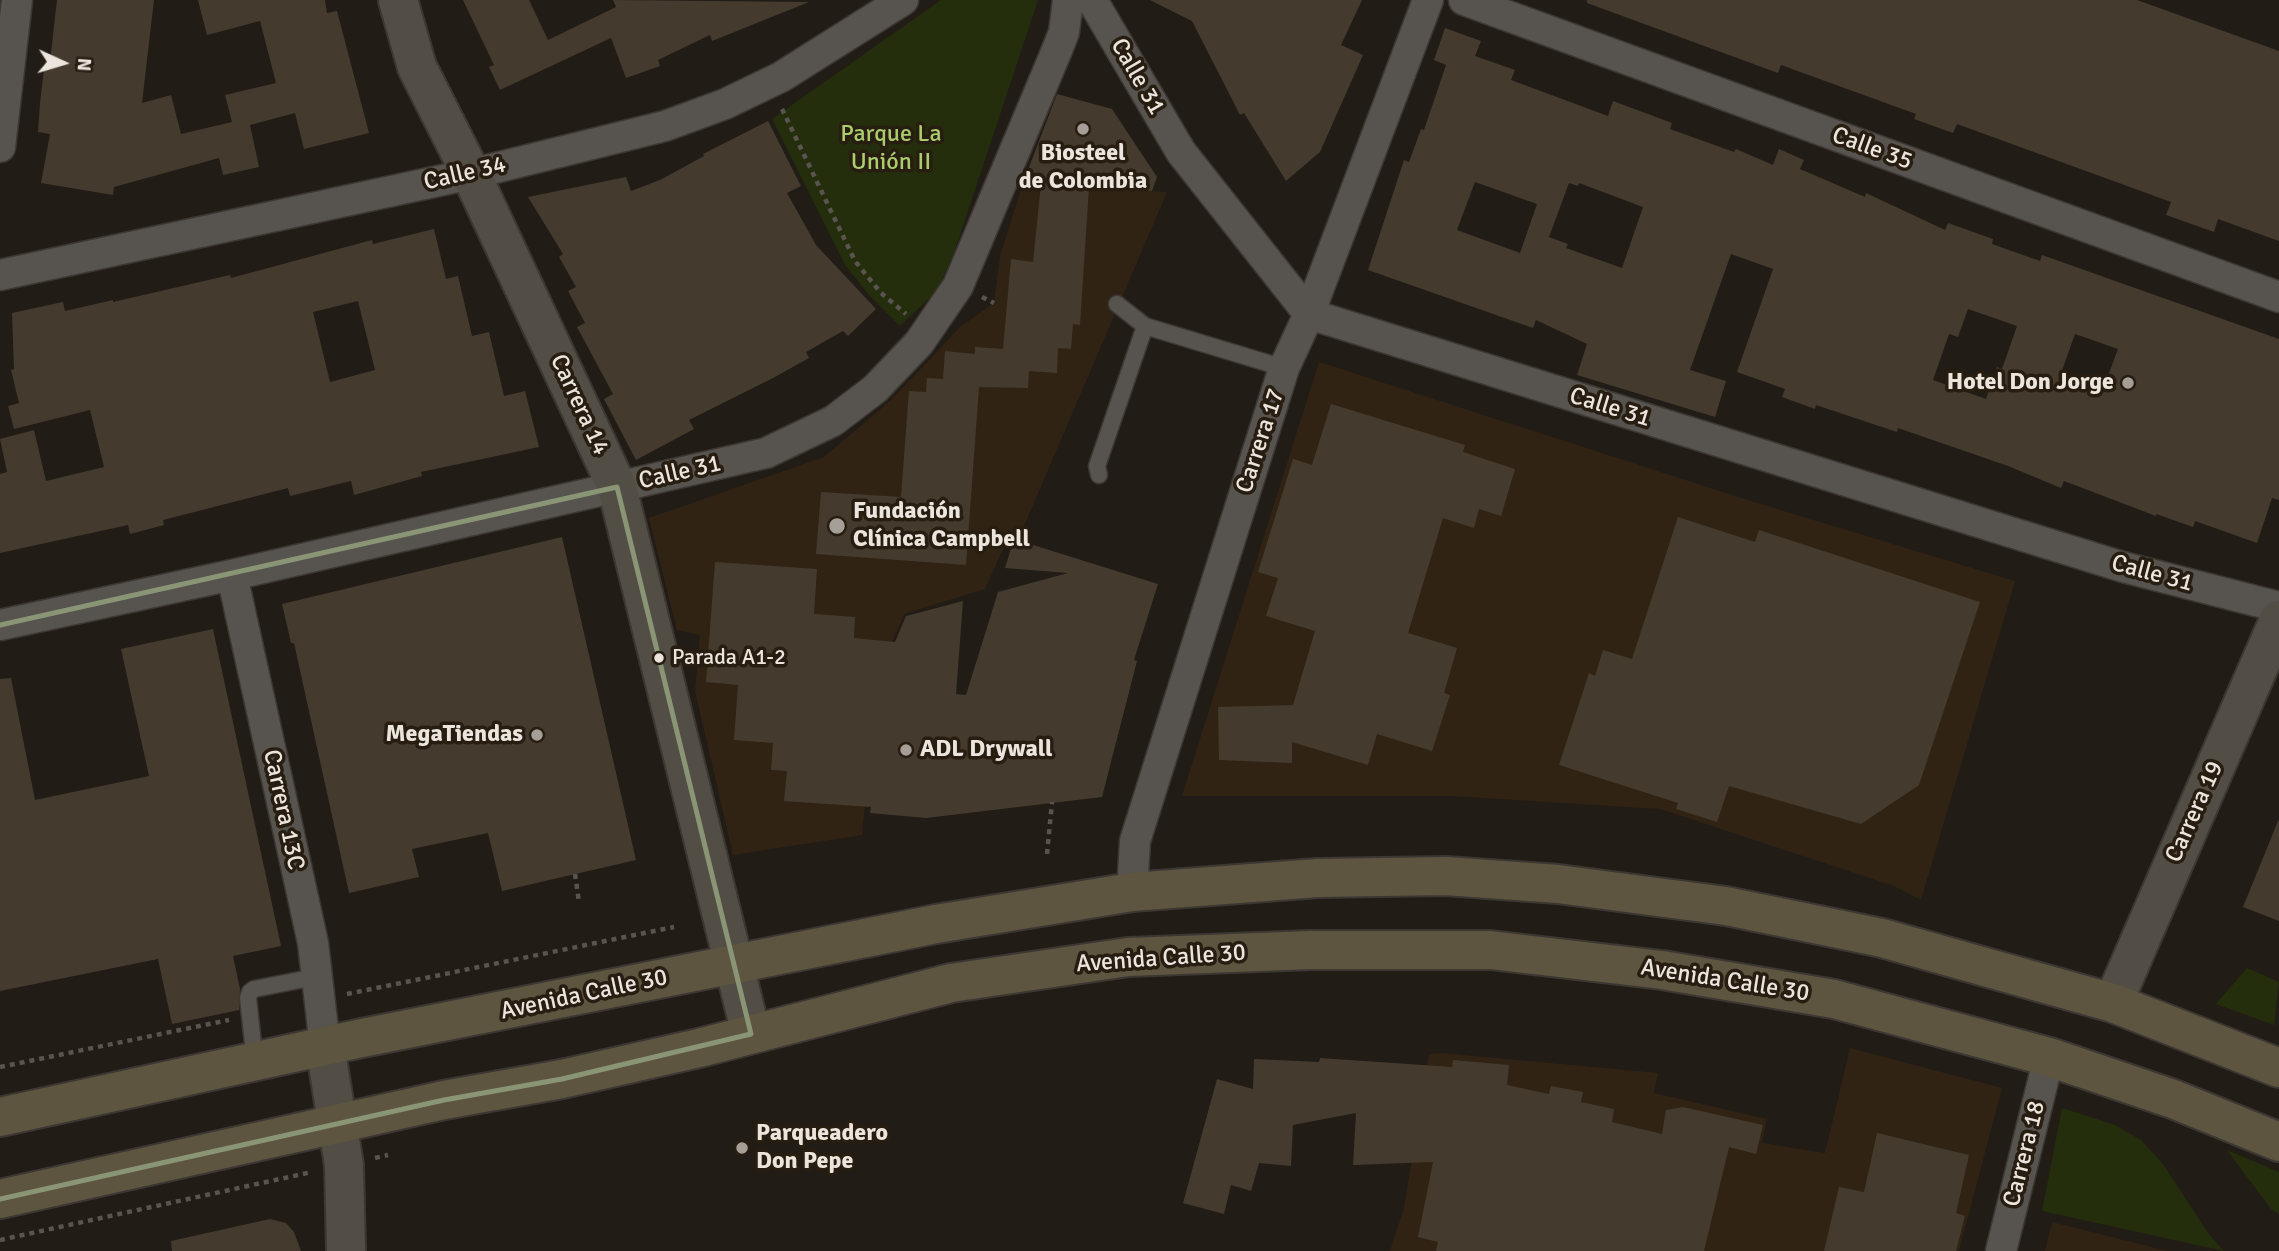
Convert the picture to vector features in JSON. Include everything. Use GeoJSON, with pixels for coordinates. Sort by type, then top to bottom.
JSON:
{"type":"FeatureCollection","features":[{"type":"Feature","properties":{"kind":"highway","name":"Avenida Calle 30"},"geometry":{"type":"LineString","coordinates":[[0,1117],[325,1046],[936,924],[1132,892],[1318,878],[1446,876],[1558,884],[1726,906],[1882,937],[2113,1003],[2279,1068]]}},
{"type":"Feature","properties":{"kind":"highway","name":"Avenida Calle 30"},"geometry":{"type":"LineString","coordinates":[[0,1199],[444,1100],[562,1079],[951,983],[1128,957],[1311,950],[1490,950],[1662,970],[1834,999],[2049,1057],[2173,1099],[2279,1142]]}},
{"type":"Feature","properties":{"kind":"street"},"geometry":{"type":"LineString","coordinates":[[0,147],[17,0]]}},
{"type":"Feature","properties":{"kind":"street","name":"Carrera 14"},"geometry":{"type":"LineString","coordinates":[[398,0],[417,67],[471,174],[617,487],[751,1034]]}},
{"type":"Feature","properties":{"kind":"street","name":"Calle 34"},"geometry":{"type":"LineString","coordinates":[[0,275],[471,174],[665,126],[725,104],[771,82],[903,0]]}},
{"type":"Feature","properties":{"kind":"street","name":"Calle 31"},"geometry":{"type":"LineString","coordinates":[[0,625],[232,576],[766,453],[833,421],[874,389],[930,327],[958,286],[1064,32],[1068,0]]}},
{"type":"Feature","properties":{"kind":"street","name":"Calle 31"},"geometry":{"type":"LineString","coordinates":[[1092,0],[1181,152],[1309,314],[2123,567],[2279,607]]}},
{"type":"Feature","properties":{"kind":"street","name":"Carrera 17"},"geometry":{"type":"LineString","coordinates":[[1132,892],[1135,841],[1284,368],[1309,314],[1428,0]]}},
{"type":"Feature","properties":{"kind":"street","name":"Calle 35"},"geometry":{"type":"LineString","coordinates":[[1464,0],[2279,298]]}},
{"type":"Feature","properties":{"kind":"street","name":"Carrera 13C"},"geometry":{"type":"LineString","coordinates":[[232,576],[313,943],[325,1046]]}},
{"type":"Feature","properties":{"kind":"street","name":"Carrera 19"},"geometry":{"type":"LineString","coordinates":[[2113,1003],[2279,620]]}},
{"type":"Feature","properties":{"kind":"street"},"geometry":{"type":"LineString","coordinates":[[325,1046],[344,1165],[346,1251]]}},
{"type":"Feature","properties":{"kind":"street","name":"Carrera 18"},"geometry":{"type":"LineString","coordinates":[[2001,1251],[2049,1057]]}},
{"type":"Feature","properties":{"kind":"lane"},"geometry":{"type":"LineString","coordinates":[[1117,304],[1145,326],[1284,368]]}},
{"type":"Feature","properties":{"kind":"lane"},"geometry":{"type":"LineString","coordinates":[[1099,475],[1097,466],[1145,326]]}},
{"type":"Feature","properties":{"kind":"lane"},"geometry":{"type":"LineString","coordinates":[[255,1062],[248,998],[254,989],[315,977]]}},
{"type":"Feature","properties":{"kind":"path"},"geometry":{"type":"LineString","coordinates":[[771,82],[855,261],[881,293],[910,317],[930,327]]}},
{"type":"Feature","properties":{"kind":"path"},"geometry":{"type":"LineString","coordinates":[[1047,854],[1052,802]]}},
{"type":"Feature","properties":{"kind":"path"},"geometry":{"type":"LineString","coordinates":[[575,874],[579,902]]}},
{"type":"Feature","properties":{"kind":"path"},"geometry":{"type":"LineString","coordinates":[[352,993],[674,927]]}},
{"type":"Feature","properties":{"kind":"path"},"geometry":{"type":"LineString","coordinates":[[0,1067],[250,1015]]}},
{"type":"Feature","properties":{"kind":"path"},"geometry":{"type":"LineString","coordinates":[[0,1240],[310,1172]]}},
{"type":"Feature","properties":{"kind":"shaded area","name":"Fundación Clínica Campbell"},"geometry":{"type":"Polygon","coordinates":[[[1023,183],[1167,192],[1021,533],[1010,534],[985,589],[904,614],[876,680],[862,835],[733,855],[695,691],[700,635],[677,630],[649,518],[824,457],[891,400],[960,327],[994,303],[1000,256],[1023,183]]]}},
{"type":"Feature","properties":{"kind":"shaded area"},"geometry":{"type":"Polygon","coordinates":[[[1319,362],[1754,502],[2015,581],[1921,900],[1894,886],[1660,809],[1453,796],[1182,796],[1319,362]]]}},
{"type":"Feature","properties":{"kind":"shaded area"},"geometry":{"type":"Polygon","coordinates":[[[1850,1048],[2002,1088],[1959,1251],[1390,1251],[1404,1208],[1429,1054],[1658,1073],[1654,1093],[1767,1119],[1762,1143],[1825,1153],[1850,1048]]]}},
{"type":"Feature","properties":{"kind":"shaded area"},"geometry":{"type":"Polygon","coordinates":[[[2052,1222],[2167,1251],[2045,1251],[2052,1222]]]}},
{"type":"Feature","properties":{"kind":"green space","name":"Parque La Unión II"},"geometry":{"type":"Polygon","coordinates":[[[941,0],[1038,0],[954,253],[937,291],[900,326],[870,296],[845,265],[772,119],[941,0]]]}},
{"type":"Feature","properties":{"kind":"green space"},"geometry":{"type":"Polygon","coordinates":[[[2247,968],[2279,982],[2274,1025],[2216,1004],[2247,968]]]}},
{"type":"Feature","properties":{"kind":"green space"},"geometry":{"type":"Polygon","coordinates":[[[2062,1108],[2115,1125],[2141,1140],[2163,1164],[2208,1233],[2224,1251],[2042,1211],[2062,1108]]]}},
{"type":"Feature","properties":{"kind":"green space"},"geometry":{"type":"Polygon","coordinates":[[[2227,1150],[2279,1172],[2279,1214],[2271,1209],[2227,1150]]]}},
{"type":"Feature","properties":{"kind":"building"},"geometry":{"type":"Polygon","coordinates":[[[57,0],[154,0],[142,103],[171,95],[181,134],[232,122],[225,95],[276,83],[260,21],[207,35],[198,0],[325,0],[327,13],[337,11],[369,133],[304,149],[295,113],[250,125],[259,167],[223,175],[219,158],[114,187],[113,195],[41,183],[50,134],[38,132],[40,103],[45,61],[50,62],[57,0]]]}},
{"type":"Feature","properties":{"kind":"building"},"geometry":{"type":"Polygon","coordinates":[[[463,0],[529,0],[548,40],[616,7],[613,0],[809,2],[712,41],[710,35],[658,60],[660,66],[626,78],[611,38],[500,90],[489,67],[494,65],[463,0]]]}},
{"type":"Feature","properties":{"kind":"building"},"geometry":{"type":"Polygon","coordinates":[[[1150,0],[1362,0],[1341,45],[1363,55],[1320,152],[1286,181],[1244,113],[1240,115],[1192,21],[1150,0]]]}},
{"type":"Feature","properties":{"kind":"building"},"geometry":{"type":"Polygon","coordinates":[[[1587,0],[2137,0],[2279,51],[2279,241],[2218,219],[2214,232],[2166,215],[2171,202],[1957,124],[1953,133],[1914,119],[1916,114],[1781,65],[1778,73],[1587,3],[1587,0]]]}},
{"type":"Feature","properties":{"kind":"building"},"geometry":{"type":"Polygon","coordinates":[[[1445,28],[1481,41],[1475,56],[1515,70],[1511,80],[1608,116],[1613,101],[1672,123],[1670,129],[1734,152],[1736,149],[1773,165],[1779,149],[1804,160],[1800,169],[1865,197],[1866,193],[1945,230],[1948,223],[1993,239],[1992,244],[2040,261],[2042,255],[2279,339],[2279,500],[2272,498],[2257,543],[2195,521],[2193,527],[2156,516],[2064,481],[2061,488],[2008,466],[1898,428],[1897,432],[1816,405],[1815,409],[1782,397],[1785,389],[1737,372],[1773,269],[1731,254],[1690,370],[1726,381],[1715,417],[1577,375],[1587,344],[1536,320],[1533,328],[1368,270],[1404,160],[1409,162],[1421,129],[1424,130],[1446,65],[1434,60],[1445,28]],[[1475,182],[1457,230],[1520,253],[1537,204],[1475,182]],[[1569,183],[1549,237],[1568,244],[1566,248],[1622,268],[1643,207],[1579,183],[1578,186],[1569,183]],[[1968,309],[1958,337],[1949,334],[1933,380],[1986,399],[1997,367],[2002,369],[2017,326],[1968,309]],[[2075,334],[2060,376],[2102,392],[2118,349],[2075,334]]]}},
{"type":"Feature","properties":{"kind":"building"},"geometry":{"type":"Polygon","coordinates":[[[1057,94],[1112,109],[1157,177],[1152,191],[1089,187],[1080,325],[1073,324],[1071,349],[1058,348],[1057,373],[1029,371],[1028,388],[979,387],[966,565],[816,554],[821,492],[901,497],[909,391],[926,392],[927,378],[943,379],[945,351],[975,354],[975,347],[1003,349],[1011,259],[1033,262],[1041,184],[1023,183],[1057,94]]]}},
{"type":"Feature","properties":{"kind":"building"},"geometry":{"type":"Polygon","coordinates":[[[768,121],[801,186],[787,193],[816,245],[876,309],[848,336],[843,331],[806,352],[809,358],[689,420],[694,429],[636,460],[604,399],[613,394],[577,327],[585,323],[568,291],[576,287],[559,257],[563,254],[528,197],[626,177],[631,191],[660,180],[704,156],[703,154],[768,121]]]}},
{"type":"Feature","properties":{"kind":"building"},"geometry":{"type":"Polygon","coordinates":[[[434,229],[446,279],[458,276],[472,336],[489,332],[504,396],[525,391],[539,447],[421,472],[422,476],[354,495],[351,481],[290,496],[288,488],[163,520],[164,525],[130,534],[128,525],[0,553],[0,474],[7,472],[0,439],[34,430],[46,481],[104,467],[90,410],[14,429],[8,406],[19,403],[11,370],[14,369],[12,313],[63,302],[65,311],[113,302],[230,275],[231,278],[372,240],[373,244],[434,229]],[[358,301],[313,312],[330,382],[375,370],[358,301]]]}},
{"type":"Feature","properties":{"kind":"building"},"geometry":{"type":"Polygon","coordinates":[[[1331,404],[1465,445],[1463,452],[1515,469],[1501,516],[1479,509],[1474,528],[1443,518],[1408,633],[1457,648],[1444,693],[1450,695],[1432,751],[1377,734],[1368,765],[1292,742],[1292,763],[1219,760],[1218,707],[1293,705],[1315,631],[1266,616],[1278,578],[1258,572],[1293,459],[1312,465],[1331,404]]]}},
{"type":"Feature","properties":{"kind":"building"},"geometry":{"type":"Polygon","coordinates":[[[1678,517],[1755,542],[1759,530],[1980,602],[1919,785],[1861,824],[1729,786],[1717,822],[1676,809],[1678,803],[1559,765],[1589,673],[1595,676],[1603,650],[1632,659],[1678,517]]]}},
{"type":"Feature","properties":{"kind":"building"},"geometry":{"type":"Polygon","coordinates":[[[562,537],[636,860],[502,891],[488,833],[412,849],[419,877],[349,893],[294,643],[291,643],[282,604],[562,537]]]}},
{"type":"Feature","properties":{"kind":"building"},"geometry":{"type":"Polygon","coordinates":[[[1014,539],[1158,584],[1134,660],[1137,661],[1102,797],[926,818],[870,813],[871,807],[784,801],[787,771],[771,770],[773,743],[734,740],[738,685],[706,682],[715,562],[817,569],[814,614],[855,617],[854,638],[895,642],[906,616],[963,601],[956,694],[966,695],[998,592],[1068,573],[1005,568],[1014,539]]]}},
{"type":"Feature","properties":{"kind":"building"},"geometry":{"type":"Polygon","coordinates":[[[213,629],[281,946],[233,956],[240,989],[239,1010],[172,1024],[158,959],[0,991],[0,679],[11,678],[35,800],[149,776],[121,649],[213,629]]]}},
{"type":"Feature","properties":{"kind":"building"},"geometry":{"type":"Polygon","coordinates":[[[2279,821],[2279,921],[2243,907],[2279,821]]]}},
{"type":"Feature","properties":{"kind":"building"},"geometry":{"type":"Polygon","coordinates":[[[1320,1058],[1452,1067],[1453,1060],[1509,1065],[1507,1085],[1549,1094],[1551,1086],[1583,1092],[1581,1102],[1614,1109],[1612,1122],[1662,1134],[1666,1110],[1683,1107],[1763,1125],[1756,1154],[1729,1147],[1704,1251],[1436,1251],[1438,1242],[1418,1237],[1433,1162],[1353,1165],[1356,1113],[1293,1125],[1291,1166],[1259,1163],[1251,1191],[1231,1185],[1224,1214],[1183,1203],[1217,1079],[1253,1089],[1254,1059],[1319,1062],[1320,1058]]]}},
{"type":"Feature","properties":{"kind":"building"},"geometry":{"type":"Polygon","coordinates":[[[1877,1133],[1969,1155],[1956,1213],[1965,1216],[1956,1251],[1824,1251],[1839,1187],[1864,1192],[1877,1133]]]}},
{"type":"Feature","properties":{"kind":"building"},"geometry":{"type":"Polygon","coordinates":[[[270,1219],[286,1223],[294,1232],[301,1251],[172,1251],[171,1241],[270,1219]]]}},
{"type":"Feature","properties":{"kind":"transit line"},"geometry":{"type":"LineString","coordinates":[[0,625],[617,487],[751,1034],[562,1079],[444,1100],[0,1199]]}},
{"type":"Feature","properties":{"kind":"place","name":"Biosteel de Colombia"},"geometry":{"type":"Point","coordinates":[1083,129]}},
{"type":"Feature","properties":{"kind":"place","name":"Hotel Don Jorge"},"geometry":{"type":"Point","coordinates":[2128,383]}},
{"type":"Feature","properties":{"kind":"place","name":"Fundación Clínica Campbell"},"geometry":{"type":"Point","coordinates":[837,526]}},
{"type":"Feature","properties":{"kind":"place","name":"Parada A1-2"},"geometry":{"type":"Point","coordinates":[659,658]}},
{"type":"Feature","properties":{"kind":"place","name":"MegaTiendas"},"geometry":{"type":"Point","coordinates":[537,735]}},
{"type":"Feature","properties":{"kind":"place","name":"ADL Drywall"},"geometry":{"type":"Point","coordinates":[906,750]}},
{"type":"Feature","properties":{"kind":"place","name":"Parqueadero Don Pepe"},"geometry":{"type":"Point","coordinates":[742,1148]}}]}
